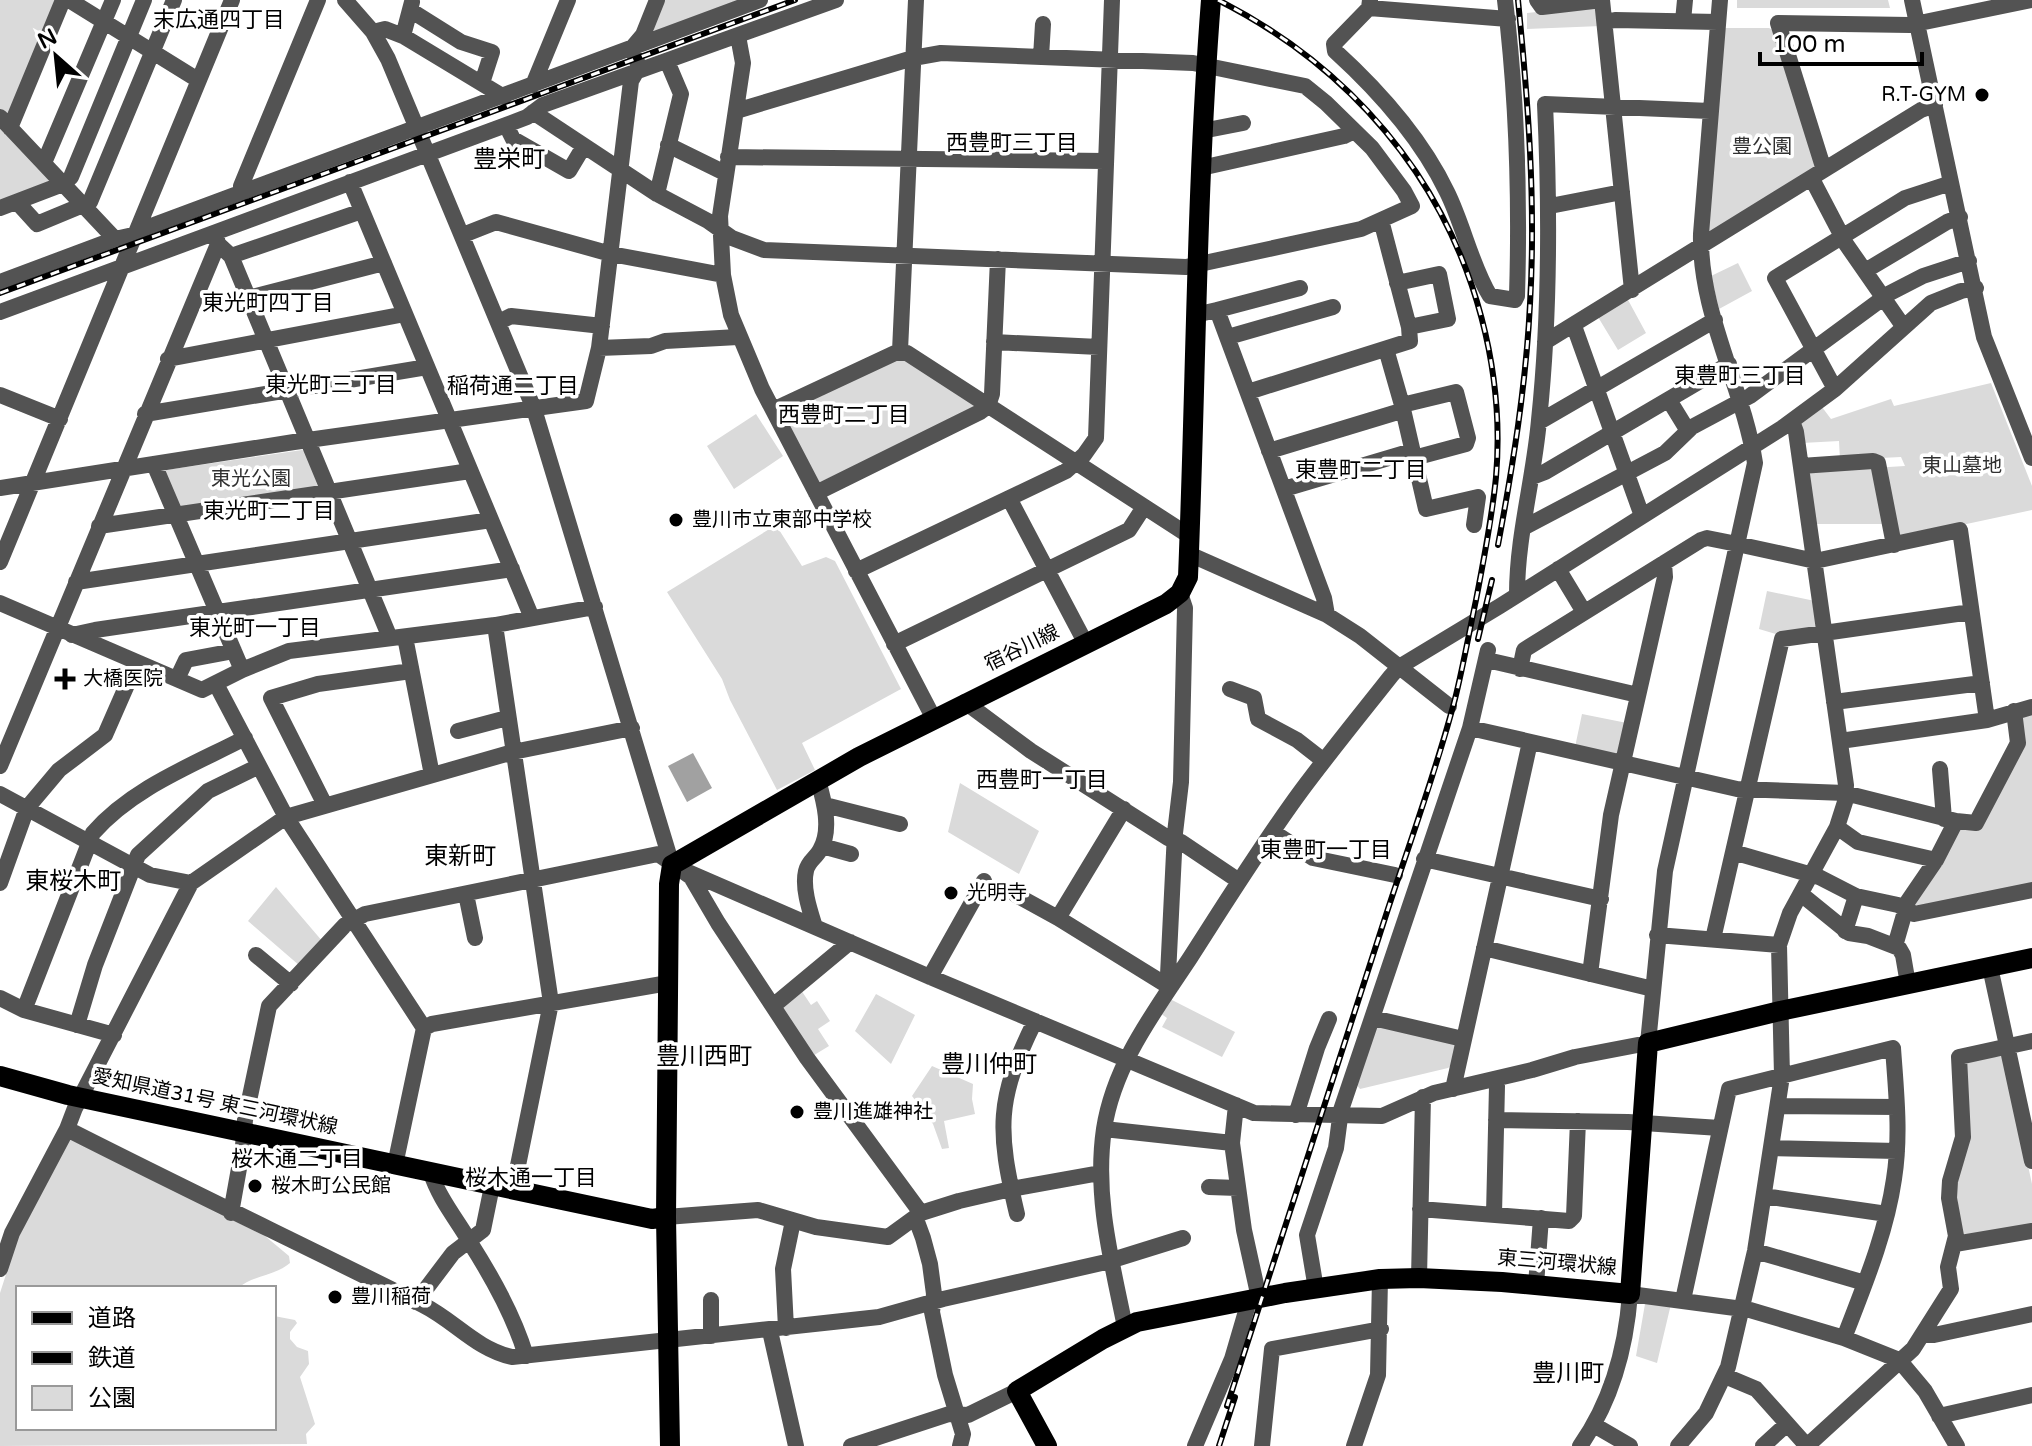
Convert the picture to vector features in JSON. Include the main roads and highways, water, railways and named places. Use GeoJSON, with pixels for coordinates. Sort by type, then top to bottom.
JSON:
{"type":"FeatureCollection","features":[{"type":"Feature","properties":{"kind":"main road","name":"宿谷川線"},"geometry":{"type":"LineString","coordinates":[[666,1217],[669,884],[672,865],[818,780],[965,702],[1166,604],[1180,593],[1188,577],[1202,131],[1211,0]]}},
{"type":"Feature","properties":{"kind":"main road","name":"東三河環状線"},"geometry":{"type":"LineString","coordinates":[[1047,1446],[1017,1391],[1137,1322],[1380,1279],[1419,1278],[1536,1285],[1630,1294],[1648,1043],[1780,1011],[2032,958]]}},
{"type":"Feature","properties":{"kind":"main road","name":"愛知県道31号 東三河環状線"},"geometry":{"type":"LineString","coordinates":[[0,1076],[81,1097],[492,1186],[652,1219],[666,1217]]}},
{"type":"Feature","properties":{"kind":"main road"},"geometry":{"type":"LineString","coordinates":[[666,1217],[670,1446]]}},
{"type":"Feature","properties":{"kind":"railway"},"geometry":{"type":"LineString","coordinates":[[0,293],[795,0]]}},
{"type":"Feature","properties":{"kind":"railway"},"geometry":{"type":"LineString","coordinates":[[1218,0],[1276,34],[1328,73],[1375,119],[1416,172],[1437,206],[1470,279],[1490,357],[1498,437],[1488,538],[1448,726],[1227,1406]]}},
{"type":"Feature","properties":{"kind":"railway"},"geometry":{"type":"LineString","coordinates":[[1498,545],[1522,395],[1532,266],[1530,152],[1518,0]]}},
{"type":"Feature","properties":{"kind":"railway"},"geometry":{"type":"LineString","coordinates":[[1478,639],[1492,580]]}},
{"type":"Feature","properties":{"kind":"railway"},"geometry":{"type":"LineString","coordinates":[[1219,1446],[1235,1397]]}},
{"type":"Feature","properties":{"kind":"place","name":"R.T-GYM"},"geometry":{"type":"Point","coordinates":[1982,95]}},
{"type":"Feature","properties":{"kind":"place","name":"豊川市立東部中学校"},"geometry":{"type":"Point","coordinates":[676,520]}},
{"type":"Feature","properties":{"kind":"place","name":"大橋医院"},"geometry":{"type":"Point","coordinates":[65,679]}},
{"type":"Feature","properties":{"kind":"place","name":"光明寺"},"geometry":{"type":"Point","coordinates":[951,893]}},
{"type":"Feature","properties":{"kind":"place","name":"豊川進雄神社"},"geometry":{"type":"Point","coordinates":[797,1112]}},
{"type":"Feature","properties":{"kind":"place","name":"桜木町公民館"},"geometry":{"type":"Point","coordinates":[255,1186]}},
{"type":"Feature","properties":{"kind":"place","name":"豊川稲荷"},"geometry":{"type":"Point","coordinates":[335,1297]}},
{"type":"Feature","properties":{"kind":"district","name":"末広通四丁目"},"geometry":{"type":"Point","coordinates":[219,20]}},
{"type":"Feature","properties":{"kind":"district","name":"西豊町三丁目"},"geometry":{"type":"Point","coordinates":[1012,143]}},
{"type":"Feature","properties":{"kind":"district","name":"豊栄町"},"geometry":{"type":"Point","coordinates":[509,159]}},
{"type":"Feature","properties":{"kind":"district","name":"東光町四丁目"},"geometry":{"type":"Point","coordinates":[268,303]}},
{"type":"Feature","properties":{"kind":"district","name":"東豊町三丁目"},"geometry":{"type":"Point","coordinates":[1740,376]}},
{"type":"Feature","properties":{"kind":"district","name":"東光町三丁目"},"geometry":{"type":"Point","coordinates":[331,385]}},
{"type":"Feature","properties":{"kind":"district","name":"稲荷通二丁目"},"geometry":{"type":"Point","coordinates":[513,386]}},
{"type":"Feature","properties":{"kind":"district","name":"西豊町二丁目"},"geometry":{"type":"Point","coordinates":[844,415]}},
{"type":"Feature","properties":{"kind":"district","name":"東豊町二丁目"},"geometry":{"type":"Point","coordinates":[1361,470]}},
{"type":"Feature","properties":{"kind":"district","name":"東光町二丁目"},"geometry":{"type":"Point","coordinates":[269,511]}},
{"type":"Feature","properties":{"kind":"district","name":"東光町一丁目"},"geometry":{"type":"Point","coordinates":[255,628]}},
{"type":"Feature","properties":{"kind":"district","name":"西豊町一丁目"},"geometry":{"type":"Point","coordinates":[1042,780]}},
{"type":"Feature","properties":{"kind":"district","name":"東豊町一丁目"},"geometry":{"type":"Point","coordinates":[1326,850]}},
{"type":"Feature","properties":{"kind":"district","name":"東新町"},"geometry":{"type":"Point","coordinates":[460,856]}},
{"type":"Feature","properties":{"kind":"district","name":"東桜木町"},"geometry":{"type":"Point","coordinates":[73,881]}},
{"type":"Feature","properties":{"kind":"district","name":"豊川西町"},"geometry":{"type":"Point","coordinates":[704,1056]}},
{"type":"Feature","properties":{"kind":"district","name":"豊川仲町"},"geometry":{"type":"Point","coordinates":[989,1064]}},
{"type":"Feature","properties":{"kind":"district","name":"桜木通二丁目"},"geometry":{"type":"Point","coordinates":[297,1159]}},
{"type":"Feature","properties":{"kind":"district","name":"桜木通一丁目"},"geometry":{"type":"Point","coordinates":[531,1178]}},
{"type":"Feature","properties":{"kind":"district","name":"豊川町"},"geometry":{"type":"Point","coordinates":[1568,1373]}},
{"type":"Feature","properties":{"kind":"park label","name":"豊公園"},"geometry":{"type":"Point","coordinates":[1762,147]}},
{"type":"Feature","properties":{"kind":"park label","name":"東山墓地"},"geometry":{"type":"Point","coordinates":[1962,466]}},
{"type":"Feature","properties":{"kind":"park label","name":"東光公園"},"geometry":{"type":"Point","coordinates":[251,479]}}]}
